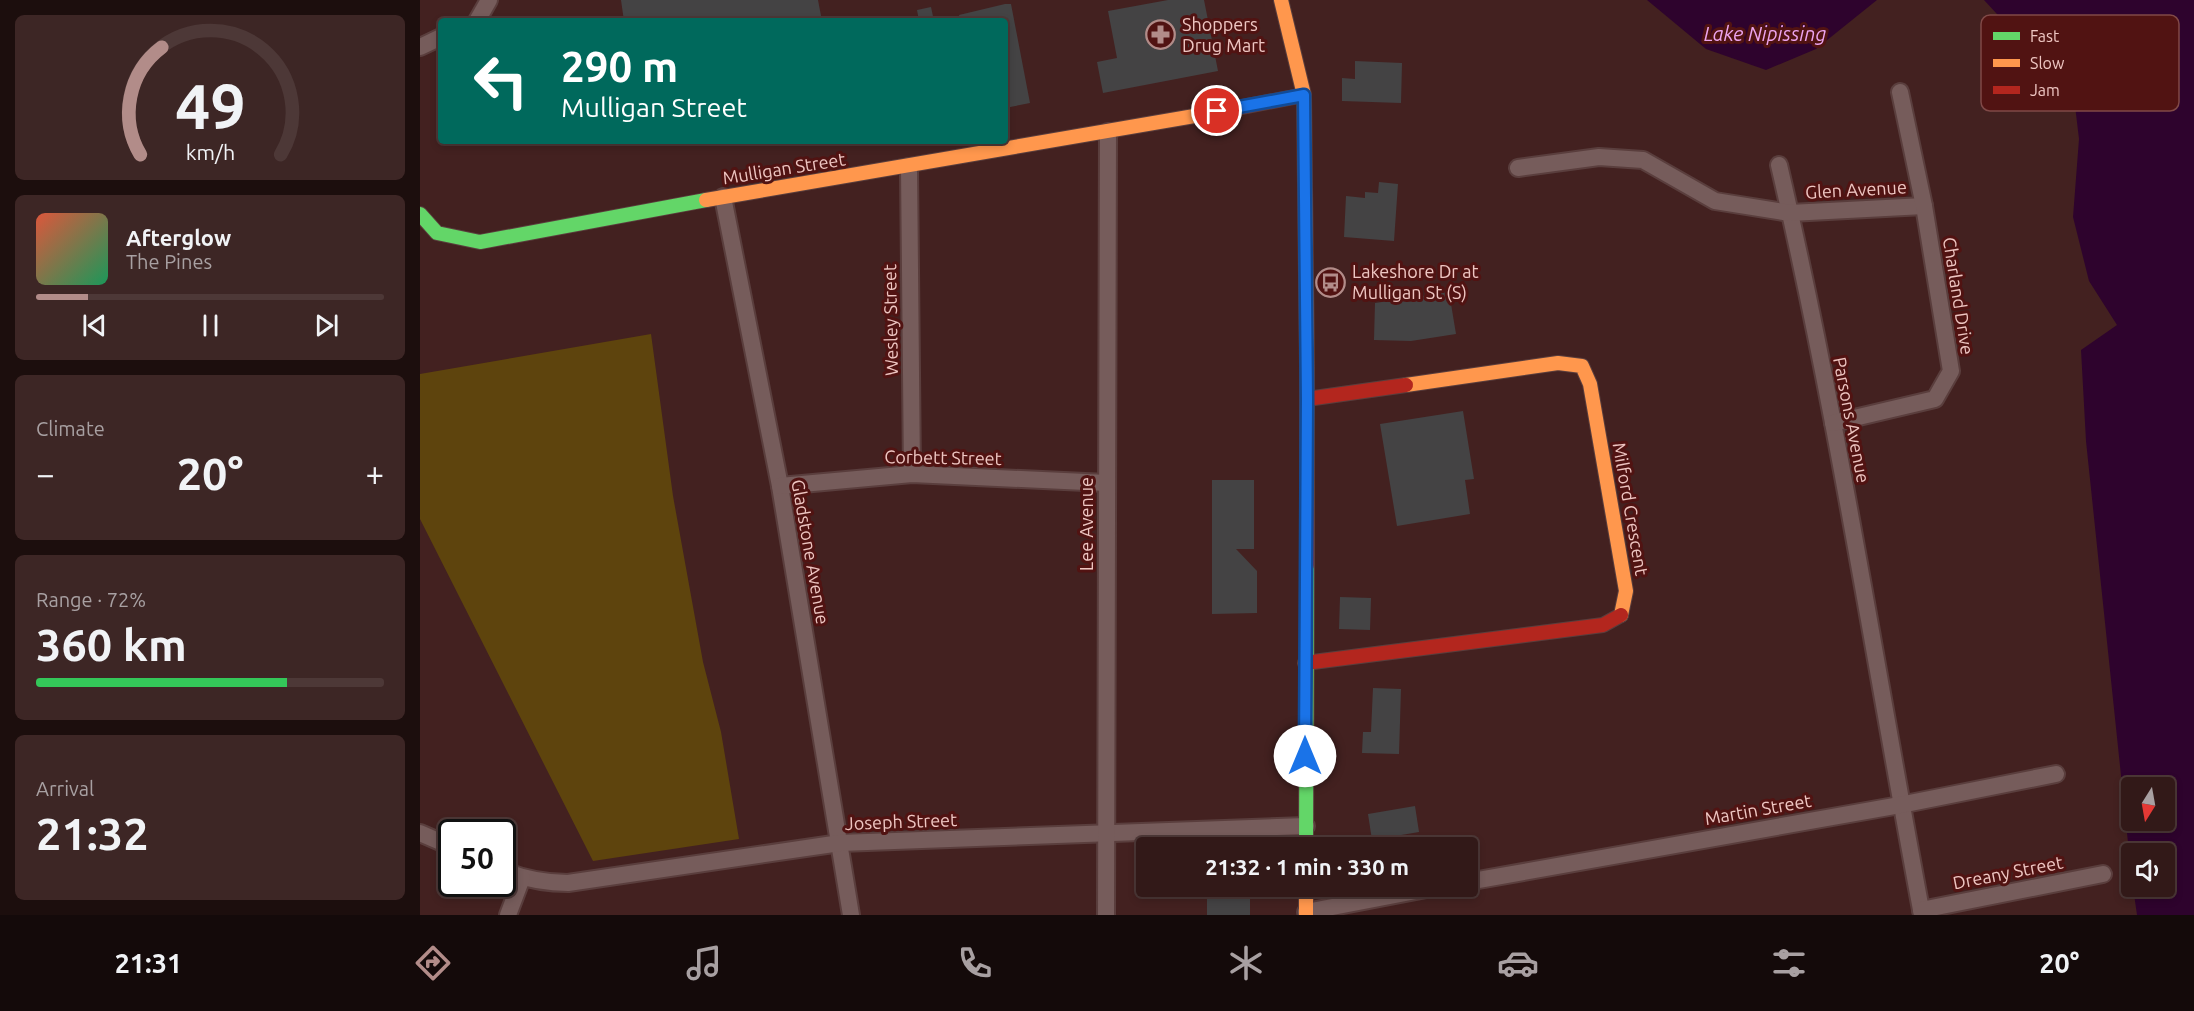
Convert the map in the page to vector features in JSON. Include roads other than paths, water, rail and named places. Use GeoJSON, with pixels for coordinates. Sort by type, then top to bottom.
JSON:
{"type":"FeatureCollection","features":[{"type":"Feature","properties":{"kind":"street"},"geometry":{"type":"LineString","coordinates":[[479,18],[489,0]]}},
{"type":"Feature","properties":{"kind":"street"},"geometry":{"type":"LineString","coordinates":[[1281,0],[1304,95],[1307,399],[1306,837]]}},
{"type":"Feature","properties":{"kind":"street"},"geometry":{"type":"LineString","coordinates":[[420,47],[438,39]]}},
{"type":"Feature","properties":{"kind":"street","name":"Charland Drive"},"geometry":{"type":"LineString","coordinates":[[1833,423],[1935,399],[1951,371],[1924,206],[1900,92]]}},
{"type":"Feature","properties":{"kind":"street","name":"Mulligan Street"},"geometry":{"type":"LineString","coordinates":[[420,214],[437,233],[480,242],[723,197],[1108,132],[1304,95]]}},
{"type":"Feature","properties":{"kind":"street","name":"Lee Avenue"},"geometry":{"type":"LineString","coordinates":[[1107,915],[1108,132]]}},
{"type":"Feature","properties":{"kind":"street"},"geometry":{"type":"LineString","coordinates":[[1518,168],[1599,157],[1643,160],[1715,201],[1790,213]]}},
{"type":"Feature","properties":{"kind":"street","name":"Parsons Avenue"},"geometry":{"type":"LineString","coordinates":[[1779,165],[1833,423],[1921,912]]}},
{"type":"Feature","properties":{"kind":"street","name":"Wesley Street"},"geometry":{"type":"LineString","coordinates":[[909,167],[912,474]]}},
{"type":"Feature","properties":{"kind":"street","name":"Gladstone Avenue"},"geometry":{"type":"LineString","coordinates":[[723,197],[780,486],[852,915]]}},
{"type":"Feature","properties":{"kind":"street","name":"Glen Avenue"},"geometry":{"type":"LineString","coordinates":[[1790,213],[1924,206]]}},
{"type":"Feature","properties":{"kind":"street","name":"Milford Crescent"},"geometry":{"type":"LineString","coordinates":[[1305,663],[1603,625],[1622,615],[1626,591],[1590,384],[1582,366],[1558,363],[1307,399]]}},
{"type":"Feature","properties":{"kind":"street","name":"Corbett Street"},"geometry":{"type":"LineString","coordinates":[[780,486],[912,474],[1107,483]]}},
{"type":"Feature","properties":{"kind":"street","name":"Martin Street"},"geometry":{"type":"LineString","coordinates":[[1478,880],[1900,805],[2056,774]]}},
{"type":"Feature","properties":{"kind":"street","name":"Joseph Street"},"geometry":{"type":"LineString","coordinates":[[516,876],[549,883],[568,883],[840,843],[1306,826]]}},
{"type":"Feature","properties":{"kind":"street"},"geometry":{"type":"LineString","coordinates":[[420,833],[438,841]]}},
{"type":"Feature","properties":{"kind":"street","name":"Dreany Street"},"geometry":{"type":"LineString","coordinates":[[1921,912],[2103,874]]}},
{"type":"Feature","properties":{"kind":"street"},"geometry":{"type":"LineString","coordinates":[[508,915],[522,878]]}},
{"type":"Feature","properties":{"kind":"street"},"geometry":{"type":"LineString","coordinates":[[1306,897],[1306,913],[1387,897]]}},
{"type":"Feature","properties":{"kind":"water","name":"Lake Nipissing"},"geometry":{"type":"Polygon","coordinates":[[[1647,0],[1877,0],[1816,49],[1766,70],[1706,49],[1647,0]]]}},
{"type":"Feature","properties":{"kind":"water"},"geometry":{"type":"Polygon","coordinates":[[[1984,0],[2194,0],[2194,915],[2137,915],[2134,897],[2175,897],[2175,843],[2128,843],[2127,831],[2175,831],[2175,777],[2121,777],[2086,441],[2081,350],[2117,325],[2089,281],[2073,217],[2079,139],[2076,111],[2179,111],[2179,15],[1998,15],[1984,0]]]}},
{"type":"Feature","properties":{"kind":"place","name":"Shoppers Drug Mart"},"geometry":{"type":"Point","coordinates":[1161,35]}},
{"type":"Feature","properties":{"kind":"place","name":"Lakeshore Dr at Mulligan St (S)"},"geometry":{"type":"Point","coordinates":[1331,282]}}]}
